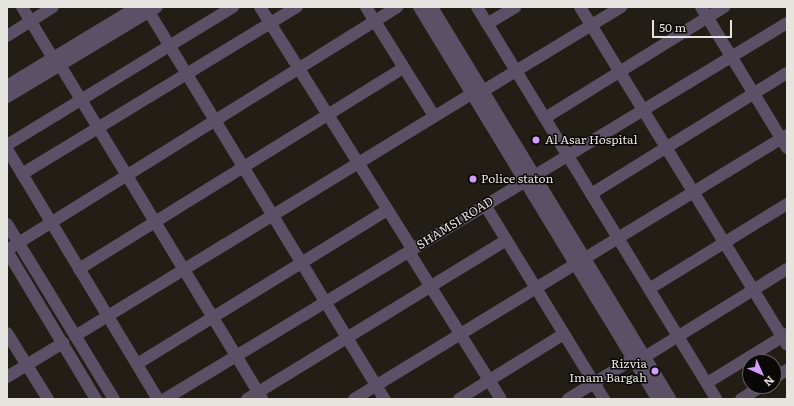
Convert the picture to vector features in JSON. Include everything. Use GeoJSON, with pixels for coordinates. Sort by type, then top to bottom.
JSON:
{"type":"FeatureCollection","features":[{"type":"Feature","properties":{"kind":"street"},"geometry":{"type":"LineString","coordinates":[[22,7],[81,100],[260,396]]}},
{"type":"Feature","properties":{"kind":"street"},"geometry":{"type":"LineString","coordinates":[[7,36],[53,7]]}},
{"type":"Feature","properties":{"kind":"street"},"geometry":{"type":"LineString","coordinates":[[7,97],[56,61],[137,7]]}},
{"type":"Feature","properties":{"kind":"street"},"geometry":{"type":"LineString","coordinates":[[7,145],[233,7]]}},
{"type":"Feature","properties":{"kind":"street"},"geometry":{"type":"LineString","coordinates":[[260,7],[387,210],[430,286],[501,399]]}},
{"type":"Feature","properties":{"kind":"street"},"geometry":{"type":"LineString","coordinates":[[22,174],[297,7]]}},
{"type":"Feature","properties":{"kind":"street"},"geometry":{"type":"LineString","coordinates":[[366,7],[434,116]]}},
{"type":"Feature","properties":{"kind":"street"},"geometry":{"type":"LineString","coordinates":[[96,399],[7,251],[398,7]]}},
{"type":"Feature","properties":{"kind":"street"},"geometry":{"type":"LineString","coordinates":[[419,7],[478,93],[530,178],[637,360],[657,399]]}},
{"type":"Feature","properties":{"kind":"street"},"geometry":{"type":"LineString","coordinates":[[432,7],[478,93]]}},
{"type":"Feature","properties":{"kind":"street"},"geometry":{"type":"LineString","coordinates":[[477,7],[716,399]]}},
{"type":"Feature","properties":{"kind":"street"},"geometry":{"type":"LineString","coordinates":[[487,24],[515,7]]}},
{"type":"Feature","properties":{"kind":"street"},"geometry":{"type":"LineString","coordinates":[[580,7],[753,290],[785,338],[707,383]]}},
{"type":"Feature","properties":{"kind":"street"},"geometry":{"type":"LineString","coordinates":[[75,336],[434,116],[516,71],[621,7]]}},
{"type":"Feature","properties":{"kind":"street"},"geometry":{"type":"LineString","coordinates":[[354,399],[694,192],[785,141],[730,56],[701,7]]}},
{"type":"Feature","properties":{"kind":"street"},"geometry":{"type":"LineString","coordinates":[[545,118],[724,7]]}},
{"type":"Feature","properties":{"kind":"street"},"geometry":{"type":"LineString","coordinates":[[7,86],[56,61],[150,9],[169,46],[324,303],[384,399]]}},
{"type":"Feature","properties":{"kind":"street","name":"SHAMSI ROAD"},"geometry":{"type":"LineString","coordinates":[[165,399],[730,56],[787,23]]}},
{"type":"Feature","properties":{"kind":"street"},"geometry":{"type":"LineString","coordinates":[[79,269],[403,68]]}},
{"type":"Feature","properties":{"kind":"street"},"geometry":{"type":"LineString","coordinates":[[591,194],[787,73]]}},
{"type":"Feature","properties":{"kind":"street"},"geometry":{"type":"LineString","coordinates":[[7,149],[158,399]]}},
{"type":"Feature","properties":{"kind":"street"},"geometry":{"type":"LineString","coordinates":[[649,289],[787,204]]}},
{"type":"Feature","properties":{"kind":"street"},"geometry":{"type":"LineString","coordinates":[[485,205],[604,399]]}},
{"type":"Feature","properties":{"kind":"street"},"geometry":{"type":"LineString","coordinates":[[137,364],[387,210]]}},
{"type":"Feature","properties":{"kind":"street"},"geometry":{"type":"LineString","coordinates":[[7,224],[114,399]]}},
{"type":"Feature","properties":{"kind":"street"},"geometry":{"type":"LineString","coordinates":[[247,399],[260,396],[346,338],[506,240]]}},
{"type":"Feature","properties":{"kind":"street"},"geometry":{"type":"LineString","coordinates":[[568,399],[678,337],[787,269]]}},
{"type":"Feature","properties":{"kind":"street"},"geometry":{"type":"LineString","coordinates":[[7,333],[48,399]]}},
{"type":"Feature","properties":{"kind":"street"},"geometry":{"type":"LineString","coordinates":[[459,399],[564,334]]}},
{"type":"Feature","properties":{"kind":"street"},"geometry":{"type":"LineString","coordinates":[[7,378],[63,344]]}},
{"type":"Feature","properties":{"kind":"street"},"geometry":{"type":"LineString","coordinates":[[637,360],[670,399]]}},
{"type":"Feature","properties":{"kind":"place","name":"Al Asar Hospital"},"geometry":{"type":"Point","coordinates":[536,140]}},
{"type":"Feature","properties":{"kind":"place","name":"Police staton"},"geometry":{"type":"Point","coordinates":[473,179]}},
{"type":"Feature","properties":{"kind":"place","name":"Rizvia Imam Bargah"},"geometry":{"type":"Point","coordinates":[655,371]}}]}
